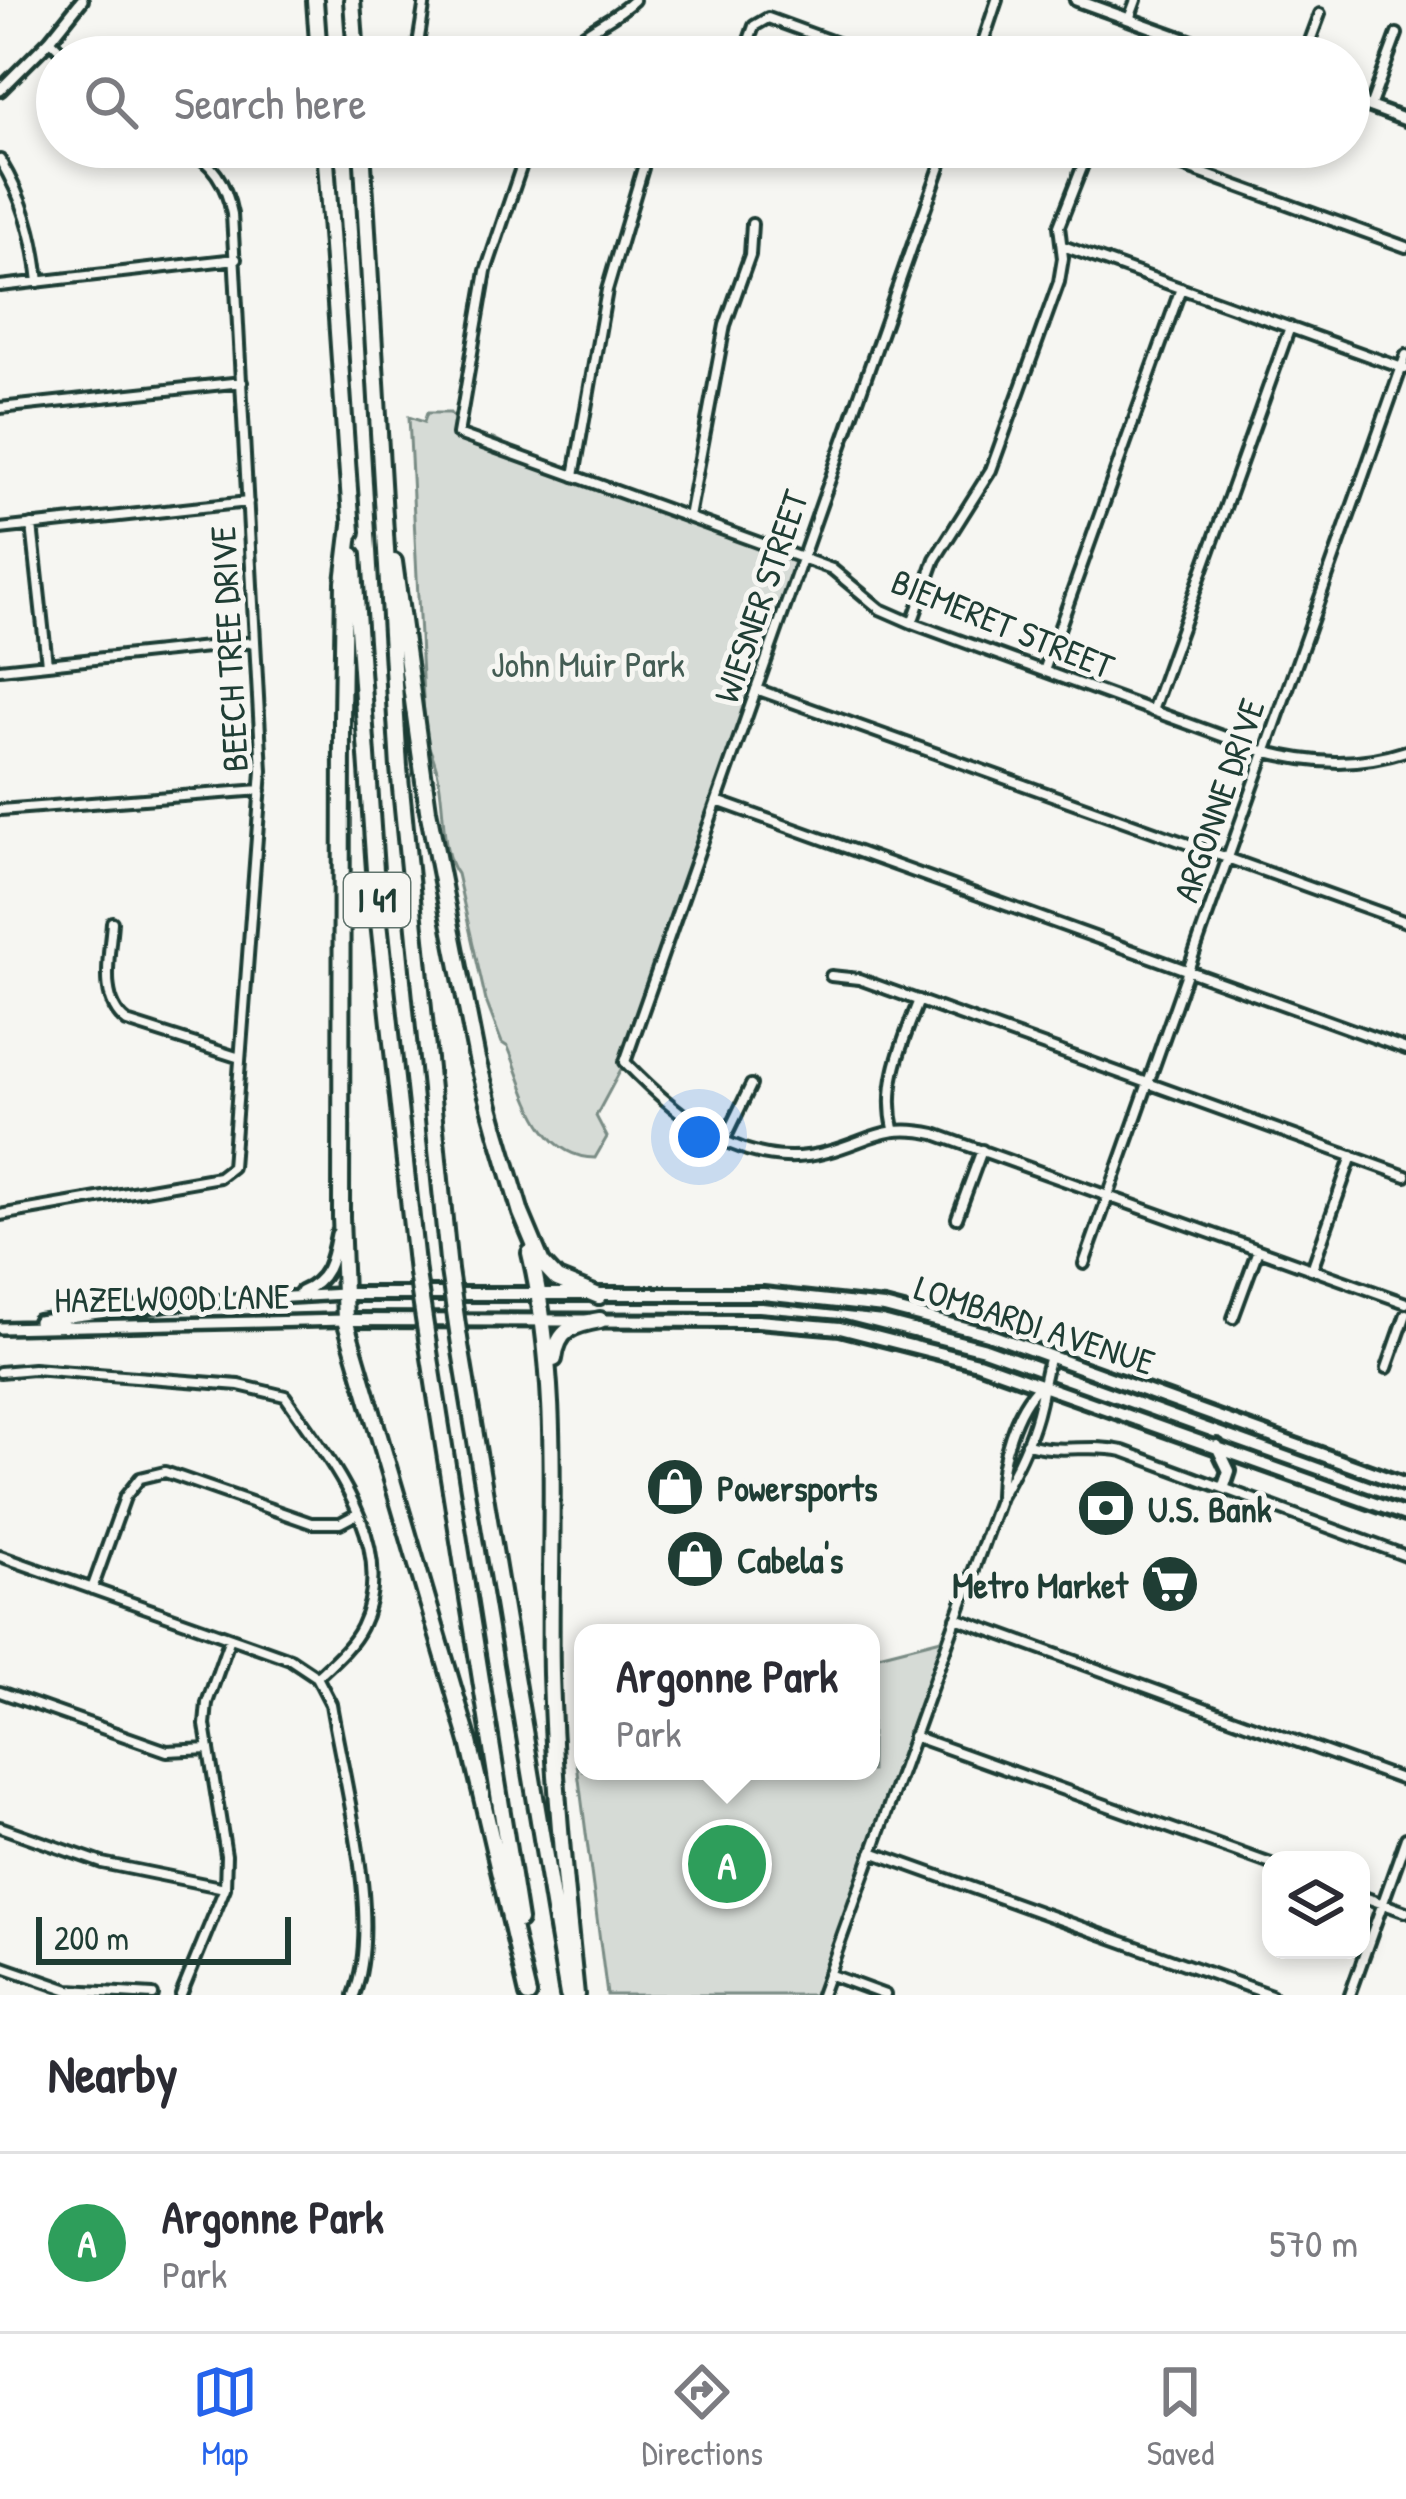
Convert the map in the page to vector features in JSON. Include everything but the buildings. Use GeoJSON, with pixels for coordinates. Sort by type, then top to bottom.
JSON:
{"type":"FeatureCollection","features":[{"type":"Feature","properties":{"kind":"highway"},"geometry":{"type":"LineString","coordinates":[[316,0],[318,36]]}},
{"type":"Feature","properties":{"kind":"highway"},"geometry":{"type":"LineString","coordinates":[[352,0],[355,36]]}},
{"type":"Feature","properties":{"kind":"highway","name":"I 41"},"geometry":{"type":"LineString","coordinates":[[326,168],[378,914],[417,1273],[529,1995]]}},
{"type":"Feature","properties":{"kind":"highway","name":"I 41"},"geometry":{"type":"LineString","coordinates":[[363,168],[395,710],[449,1270],[572,1995]]}},
{"type":"Feature","properties":{"kind":"highway"},"geometry":{"type":"LineString","coordinates":[[351,525],[344,582],[341,1217],[345,1320],[470,1742],[529,1995]]}},
{"type":"Feature","properties":{"kind":"highway"},"geometry":{"type":"LineString","coordinates":[[387,539],[398,577],[411,705],[441,880],[477,1059],[521,1213],[545,1320],[551,1388],[551,1674],[572,1995]]}},
{"type":"Feature","properties":{"kind":"highway"},"geometry":{"type":"LineString","coordinates":[[521,1213],[547,1271],[598,1296]]}},
{"type":"Feature","properties":{"kind":"highway"},"geometry":{"type":"LineString","coordinates":[[551,1388],[561,1335],[570,1327],[600,1321]]}},
{"type":"Feature","properties":{"kind":"main road","name":"LOMBARDI AVENUE"},"geometry":{"type":"LineString","coordinates":[[343,1294],[776,1294],[867,1304],[945,1321],[1406,1485]]}},
{"type":"Feature","properties":{"kind":"main road","name":"LOMBARDI AVENUE"},"geometry":{"type":"LineString","coordinates":[[345,1320],[758,1321],[840,1328],[940,1351],[1406,1515]]}},
{"type":"Feature","properties":{"kind":"main road"},"geometry":{"type":"LineString","coordinates":[[1217,1446],[1229,1471],[1224,1486]]}},
{"type":"Feature","properties":{"kind":"main road"},"geometry":{"type":"LineString","coordinates":[[1229,1471],[1253,1460]]}},
{"type":"Feature","properties":{"kind":"street"},"geometry":{"type":"LineString","coordinates":[[53,36],[82,0]]}},
{"type":"Feature","properties":{"kind":"street"},"geometry":{"type":"LineString","coordinates":[[419,36],[425,0]]}},
{"type":"Feature","properties":{"kind":"street"},"geometry":{"type":"LineString","coordinates":[[578,36],[634,0]]}},
{"type":"Feature","properties":{"kind":"street"},"geometry":{"type":"LineString","coordinates":[[985,36],[998,0]]}},
{"type":"Feature","properties":{"kind":"street"},"geometry":{"type":"LineString","coordinates":[[1076,0],[1176,36]]}},
{"type":"Feature","properties":{"kind":"street"},"geometry":{"type":"LineString","coordinates":[[1129,19],[1136,0]]}},
{"type":"Feature","properties":{"kind":"street"},"geometry":{"type":"LineString","coordinates":[[1312,36],[1320,14]]}},
{"type":"Feature","properties":{"kind":"street"},"geometry":{"type":"LineString","coordinates":[[750,36],[754,26],[768,18],[814,36]]}},
{"type":"Feature","properties":{"kind":"street"},"geometry":{"type":"LineString","coordinates":[[1396,34],[1370,106],[1406,120]]}},
{"type":"Feature","properties":{"kind":"street"},"geometry":{"type":"LineString","coordinates":[[0,90],[36,54]]}},
{"type":"Feature","properties":{"kind":"street"},"geometry":{"type":"LineString","coordinates":[[0,160],[22,199],[34,237],[39,282]]}},
{"type":"Feature","properties":{"kind":"street","name":"BEECH TREE DRIVE"},"geometry":{"type":"LineString","coordinates":[[0,1215],[219,1177],[232,1167],[261,790],[236,259],[227,191],[214,168]]}},
{"type":"Feature","properties":{"kind":"street","name":"BIEMERET STREET"},"geometry":{"type":"LineString","coordinates":[[521,168],[486,271],[458,434],[802,558],[845,577],[880,609],[911,623],[1263,752],[1337,763],[1406,751]]}},
{"type":"Feature","properties":{"kind":"street"},"geometry":{"type":"LineString","coordinates":[[574,476],[607,290],[643,168]]}},
{"type":"Feature","properties":{"kind":"street","name":"WIESNER STREET"},"geometry":{"type":"LineString","coordinates":[[724,1141],[680,1115],[625,1062],[939,168]]}},
{"type":"Feature","properties":{"kind":"street"},"geometry":{"type":"LineString","coordinates":[[911,623],[935,560],[991,470],[1059,282],[1059,226],[1082,168]]}},
{"type":"Feature","properties":{"kind":"street"},"geometry":{"type":"LineString","coordinates":[[1188,168],[1406,247]]}},
{"type":"Feature","properties":{"kind":"street"},"geometry":{"type":"LineString","coordinates":[[689,517],[724,325],[750,255],[752,224]]}},
{"type":"Feature","properties":{"kind":"street"},"geometry":{"type":"LineString","coordinates":[[1062,246],[1404,368]]}},
{"type":"Feature","properties":{"kind":"street"},"geometry":{"type":"LineString","coordinates":[[0,286],[236,259]]}},
{"type":"Feature","properties":{"kind":"street"},"geometry":{"type":"LineString","coordinates":[[1044,671],[1181,288]]}},
{"type":"Feature","properties":{"kind":"street"},"geometry":{"type":"LineString","coordinates":[[1152,711],[1290,327]]}},
{"type":"Feature","properties":{"kind":"street","name":"ARGONNE DRIVE"},"geometry":{"type":"LineString","coordinates":[[1084,1264],[1406,355]]}},
{"type":"Feature","properties":{"kind":"street"},"geometry":{"type":"LineString","coordinates":[[0,408],[242,382]]}},
{"type":"Feature","properties":{"kind":"street"},"geometry":{"type":"LineString","coordinates":[[0,529],[248,502]]}},
{"type":"Feature","properties":{"kind":"street"},"geometry":{"type":"LineString","coordinates":[[32,525],[47,664]]}},
{"type":"Feature","properties":{"kind":"street"},"geometry":{"type":"LineString","coordinates":[[0,669],[255,642]]}},
{"type":"Feature","properties":{"kind":"street"},"geometry":{"type":"LineString","coordinates":[[756,689],[1406,922]]}},
{"type":"Feature","properties":{"kind":"street"},"geometry":{"type":"LineString","coordinates":[[0,810],[261,790]]}},
{"type":"Feature","properties":{"kind":"street"},"geometry":{"type":"LineString","coordinates":[[717,801],[1406,1049]]}},
{"type":"Feature","properties":{"kind":"street"},"geometry":{"type":"LineString","coordinates":[[112,922],[108,985],[117,1014],[127,1022],[240,1058]]}},
{"type":"Feature","properties":{"kind":"street"},"geometry":{"type":"LineString","coordinates":[[831,976],[860,979],[1406,1176]]}},
{"type":"Feature","properties":{"kind":"street"},"geometry":{"type":"LineString","coordinates":[[894,1130],[890,1087],[919,1000]]}},
{"type":"Feature","properties":{"kind":"street"},"geometry":{"type":"LineString","coordinates":[[751,1085],[724,1141],[769,1157],[801,1159],[894,1130],[935,1134],[1406,1304]]}},
{"type":"Feature","properties":{"kind":"street"},"geometry":{"type":"LineString","coordinates":[[957,1218],[982,1150]]}},
{"type":"Feature","properties":{"kind":"street"},"geometry":{"type":"LineString","coordinates":[[1312,1269],[1352,1156]]}},
{"type":"Feature","properties":{"kind":"street"},"geometry":{"type":"LineString","coordinates":[[286,1296],[307,1290],[326,1274],[341,1217]]}},
{"type":"Feature","properties":{"kind":"street"},"geometry":{"type":"LineString","coordinates":[[1233,1318],[1258,1250]]}},
{"type":"Feature","properties":{"kind":"street","name":"HAZELWOOD LANE"},"geometry":{"type":"LineString","coordinates":[[0,1327],[167,1304],[343,1294]]}},
{"type":"Feature","properties":{"kind":"street"},"geometry":{"type":"LineString","coordinates":[[1387,1368],[1406,1314]]}},
{"type":"Feature","properties":{"kind":"street","name":"HAZELWOOD LANE"},"geometry":{"type":"LineString","coordinates":[[0,1327],[345,1320]]}},
{"type":"Feature","properties":{"kind":"street"},"geometry":{"type":"LineString","coordinates":[[821,1995],[1000,1497],[1041,1402],[1040,1385],[1050,1357]]}},
{"type":"Feature","properties":{"kind":"street"},"geometry":{"type":"LineString","coordinates":[[0,1372],[33,1369],[239,1385],[285,1396],[340,1476],[368,1540],[374,1572],[371,1601],[359,1630],[316,1677]]}},
{"type":"Feature","properties":{"kind":"street"},"geometry":{"type":"LineString","coordinates":[[1000,1497],[1012,1437],[1027,1397],[1040,1385]]}},
{"type":"Feature","properties":{"kind":"street"},"geometry":{"type":"LineString","coordinates":[[1025,1443],[1054,1450],[1100,1445],[1224,1486],[1406,1556]]}},
{"type":"Feature","properties":{"kind":"street"},"geometry":{"type":"LineString","coordinates":[[92,1589],[125,1497],[140,1478],[165,1472],[311,1522],[340,1523],[357,1514]]}},
{"type":"Feature","properties":{"kind":"street"},"geometry":{"type":"LineString","coordinates":[[0,1556],[290,1659],[316,1677],[331,1704],[366,1912],[366,1951],[354,1995]]}},
{"type":"Feature","properties":{"kind":"street"},"geometry":{"type":"LineString","coordinates":[[956,1618],[1406,1781]]}},
{"type":"Feature","properties":{"kind":"street"},"geometry":{"type":"LineString","coordinates":[[181,1995],[225,1888],[226,1855],[209,1749],[207,1703],[230,1638]]}},
{"type":"Feature","properties":{"kind":"street"},"geometry":{"type":"LineString","coordinates":[[0,1692],[166,1751],[209,1749]]}},
{"type":"Feature","properties":{"kind":"street"},"geometry":{"type":"LineString","coordinates":[[914,1736],[1262,1861]]}},
{"type":"Feature","properties":{"kind":"street"},"geometry":{"type":"LineString","coordinates":[[0,1827],[102,1862],[225,1888]]}},
{"type":"Feature","properties":{"kind":"street"},"geometry":{"type":"LineString","coordinates":[[1350,1995],[1406,1838]]}},
{"type":"Feature","properties":{"kind":"street"},"geometry":{"type":"LineString","coordinates":[[872,1852],[1271,1995]]}},
{"type":"Feature","properties":{"kind":"street"},"geometry":{"type":"LineString","coordinates":[[1370,1899],[1406,1912]]}},
{"type":"Feature","properties":{"kind":"street"},"geometry":{"type":"LineString","coordinates":[[0,1966],[69,1990],[153,1995]]}},
{"type":"Feature","properties":{"kind":"street"},"geometry":{"type":"LineString","coordinates":[[828,1974],[885,1995]]}},
{"type":"Feature","properties":{"kind":"green space","name":"John Muir Park"},"geometry":{"type":"Polygon","coordinates":[[[427,413],[450,413],[467,437],[482,443],[493,438],[523,454],[802,558],[625,1062],[596,1116],[607,1137],[595,1158],[560,1146],[547,1134],[528,1100],[486,1001],[448,851],[438,776],[425,737],[409,417],[424,422],[427,413]]]}},
{"type":"Feature","properties":{"kind":"green space"},"geometry":{"type":"Polygon","coordinates":[[[949,1637],[816,1995],[607,1995],[579,1780],[880,1780],[880,1655],[949,1637]]]}},
{"type":"Feature","properties":{"kind":"place","name":"Powersports"},"geometry":{"type":"Point","coordinates":[675,1487]}},
{"type":"Feature","properties":{"kind":"place","name":"U.S. Bank"},"geometry":{"type":"Point","coordinates":[1106,1508]}},
{"type":"Feature","properties":{"kind":"place","name":"Cabela's"},"geometry":{"type":"Point","coordinates":[695,1559]}},
{"type":"Feature","properties":{"kind":"place","name":"Metro Market"},"geometry":{"type":"Point","coordinates":[1170,1584]}},
{"type":"Feature","properties":{"kind":"place","name":"Argonne Park"},"geometry":{"type":"Point","coordinates":[727,1864]}}]}
